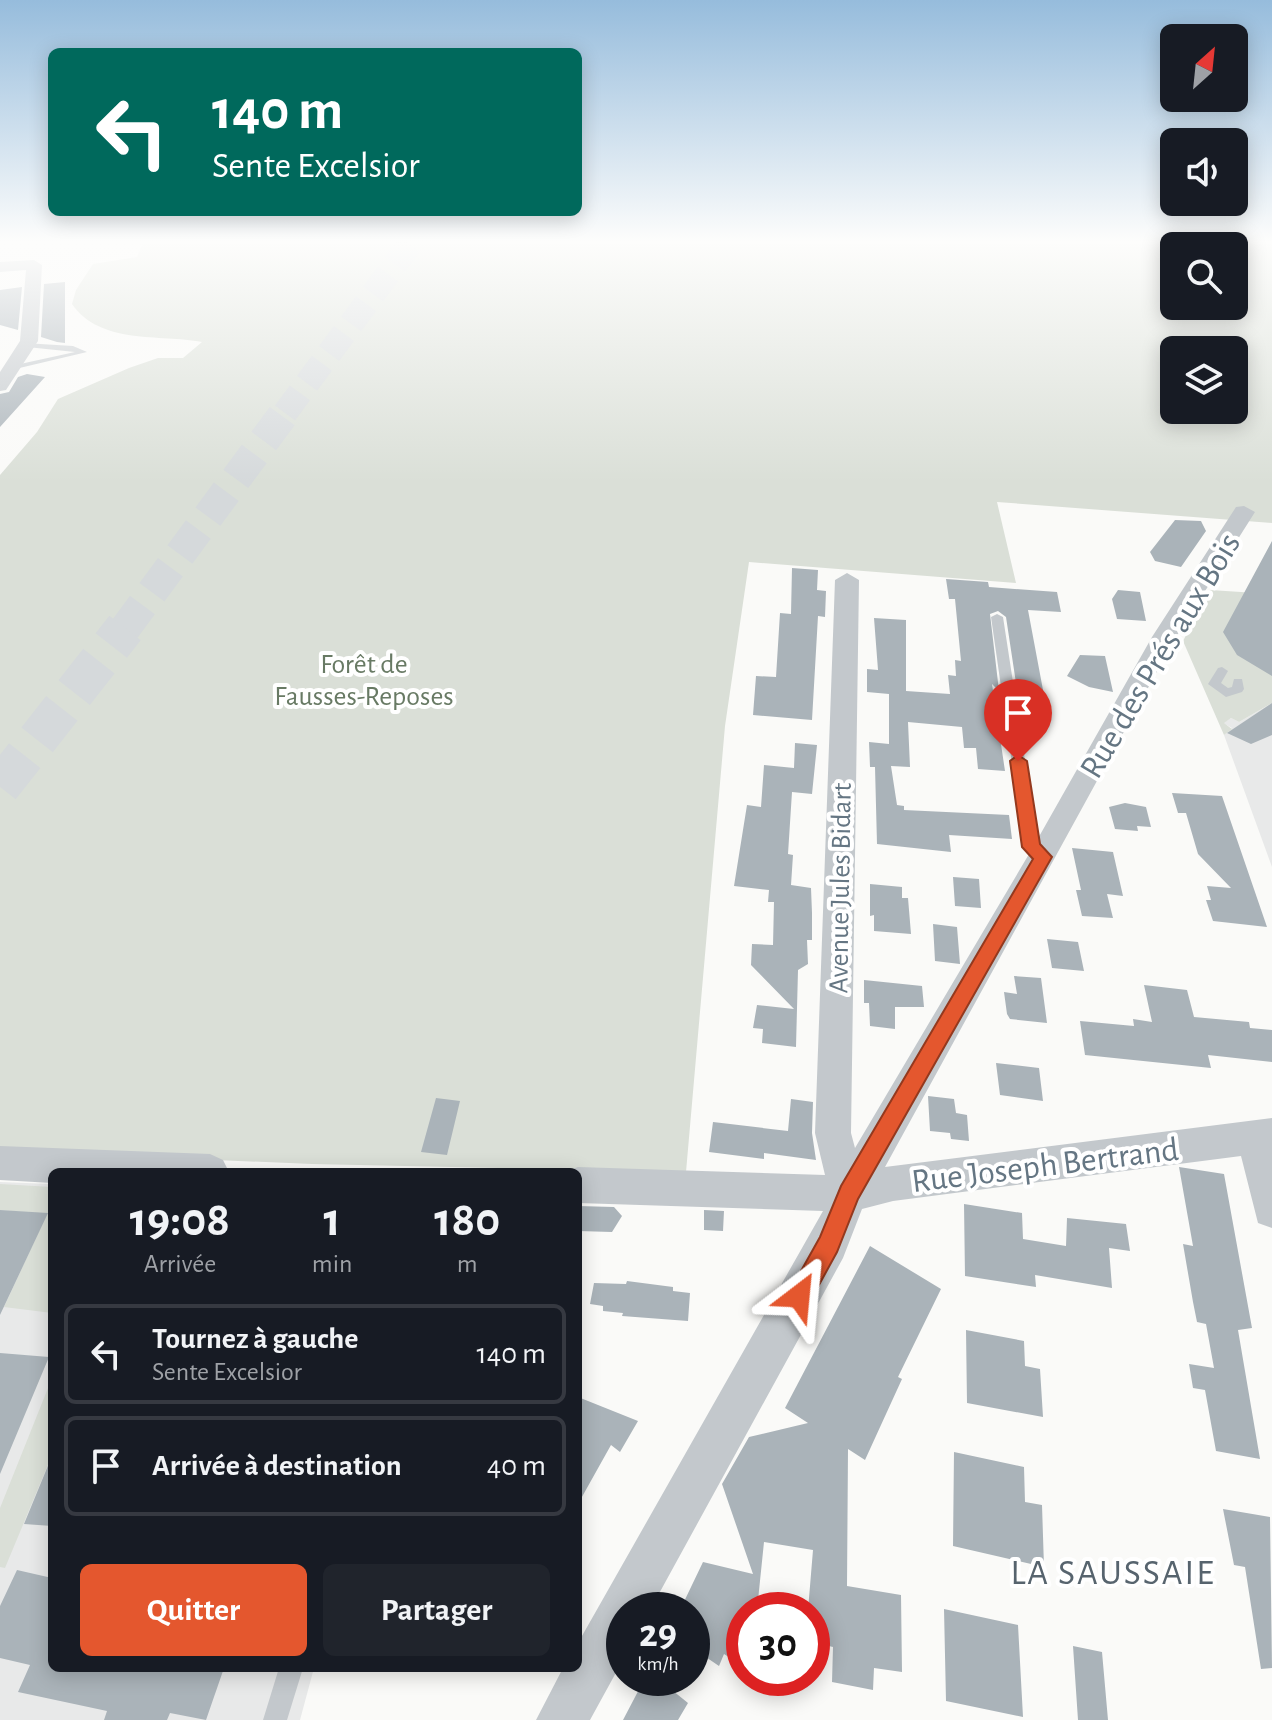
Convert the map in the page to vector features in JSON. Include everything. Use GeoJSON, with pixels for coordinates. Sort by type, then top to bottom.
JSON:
{"type":"FeatureCollection","features":[{"type":"Feature","properties":{"kind":"street"},"geometry":{"type":"LineString","coordinates":[[0,386],[27,345],[29,323]]}},
{"type":"Feature","properties":{"kind":"street","name":"Rue des Prés aux Bois"},"geometry":{"type":"LineString","coordinates":[[562,1720],[829,1244],[849,1194],[1043,857],[1164,637],[1244,512]]}},
{"type":"Feature","properties":{"kind":"street","name":"Avenue Jules Bidart"},"geometry":{"type":"LineString","coordinates":[[847,580],[833,1133],[849,1194]]}},
{"type":"Feature","properties":{"kind":"street"},"geometry":{"type":"LineString","coordinates":[[1263,1136],[1272,1210]]}},
{"type":"Feature","properties":{"kind":"street","name":"Rue Joseph Bertrand"},"geometry":{"type":"LineString","coordinates":[[582,1185],[849,1194],[893,1183],[1263,1136]]}},
{"type":"Feature","properties":{"kind":"street"},"geometry":{"type":"LineString","coordinates":[[0,1163],[117,1168]]}},
{"type":"Feature","properties":{"kind":"lane"},"geometry":{"type":"LineString","coordinates":[[14,368],[83,352],[73,348],[27,345]]}},
{"type":"Feature","properties":{"kind":"lane"},"geometry":{"type":"LineString","coordinates":[[997,617],[1031,847],[1043,857]]}},
{"type":"Feature","properties":{"kind":"lane"},"geometry":{"type":"LineString","coordinates":[[1222,671],[1214,684],[1226,693],[1238,689],[1238,682]]}},
{"type":"Feature","properties":{"kind":"lane"},"geometry":{"type":"LineString","coordinates":[[275,1720],[290,1672]]}},
{"type":"Feature","properties":{"kind":"shaded area"},"geometry":{"type":"Polygon","coordinates":[[[1272,703],[1272,867],[1224,735],[1232,728],[1223,723],[1231,718],[1239,722],[1272,703]]]}},
{"type":"Feature","properties":{"kind":"shaded area"},"geometry":{"type":"Polygon","coordinates":[[[0,1182],[48,1184],[48,1672],[313,1672],[300,1720],[0,1720],[0,1182]]]}},
{"type":"Feature","properties":{"kind":"green space","name":"Forêt de Fausses-Reposes"},"geometry":{"type":"Polygon","coordinates":[[[94,323],[1272,323],[1272,523],[997,502],[1016,583],[749,562],[725,726],[686,1172],[312,1164],[0,1151],[0,475],[37,432],[58,399],[158,358],[183,358],[202,342],[114,332],[94,323]]]}},
{"type":"Feature","properties":{"kind":"green space"},"geometry":{"type":"Polygon","coordinates":[[[1210,590],[1272,594],[1272,703],[1239,722],[1231,718],[1224,723],[1232,729],[1224,735],[1183,641],[1210,590]]]}},
{"type":"Feature","properties":{"kind":"green space"},"geometry":{"type":"Polygon","coordinates":[[[0,1184],[48,1187],[48,1312],[4,1307],[47,1214],[0,1210],[0,1184]]]}},
{"type":"Feature","properties":{"kind":"green space"},"geometry":{"type":"Polygon","coordinates":[[[48,1388],[48,1465],[5,1568],[0,1567],[0,1508],[48,1388]]]}},
{"type":"Feature","properties":{"kind":"building"},"geometry":{"type":"Polygon","coordinates":[[[0,323],[19,323],[18,330],[0,323]]]}},
{"type":"Feature","properties":{"kind":"building"},"geometry":{"type":"Polygon","coordinates":[[[42,323],[65,323],[65,343],[41,337],[42,323]]]}},
{"type":"Feature","properties":{"kind":"building"},"geometry":{"type":"Polygon","coordinates":[[[27,374],[45,377],[0,427],[0,394],[9,392],[18,377],[27,374]]]}},
{"type":"Feature","properties":{"kind":"building"},"geometry":{"type":"Polygon","coordinates":[[[1175,520],[1201,521],[1206,531],[1181,567],[1155,561],[1150,552],[1175,520]]]}},
{"type":"Feature","properties":{"kind":"building"},"geometry":{"type":"Polygon","coordinates":[[[1272,541],[1272,676],[1237,655],[1223,632],[1272,541]]]}},
{"type":"Feature","properties":{"kind":"building"},"geometry":{"type":"Polygon","coordinates":[[[792,568],[818,570],[817,590],[826,591],[825,617],[818,616],[812,720],[753,715],[756,676],[776,677],[780,613],[791,614],[792,568]]]}},
{"type":"Feature","properties":{"kind":"building"},"geometry":{"type":"Polygon","coordinates":[[[946,579],[988,582],[989,587],[1057,592],[1061,612],[1028,610],[1049,722],[1036,721],[1031,726],[1021,716],[1006,617],[998,611],[990,614],[999,691],[992,684],[1005,771],[978,769],[976,748],[964,748],[962,727],[908,722],[910,767],[891,766],[897,805],[904,806],[904,810],[1009,815],[1012,839],[949,835],[951,852],[877,844],[875,767],[870,767],[869,742],[889,744],[889,694],[867,692],[867,669],[878,670],[874,618],[906,620],[906,691],[950,694],[948,675],[956,676],[955,660],[961,661],[955,599],[949,599],[946,579]]]}},
{"type":"Feature","properties":{"kind":"building"},"geometry":{"type":"Polygon","coordinates":[[[1118,590],[1140,592],[1146,621],[1117,619],[1112,599],[1118,590]]]}},
{"type":"Feature","properties":{"kind":"building"},"geometry":{"type":"Polygon","coordinates":[[[1080,655],[1105,656],[1113,692],[1089,687],[1067,676],[1080,655]]]}},
{"type":"Feature","properties":{"kind":"building"},"geometry":{"type":"Polygon","coordinates":[[[1272,703],[1272,735],[1251,744],[1227,733],[1272,703]]]}},
{"type":"Feature","properties":{"kind":"building"},"geometry":{"type":"Polygon","coordinates":[[[795,743],[817,745],[812,794],[792,792],[788,854],[793,855],[791,885],[811,888],[812,913],[812,940],[807,940],[808,964],[798,970],[796,1047],[762,1043],[763,1029],[753,1028],[757,1005],[794,1009],[751,965],[752,944],[773,945],[774,902],[768,902],[769,890],[734,886],[747,805],[761,807],[764,765],[794,768],[795,743]]]}},
{"type":"Feature","properties":{"kind":"building"},"geometry":{"type":"Polygon","coordinates":[[[1172,793],[1222,796],[1267,927],[1213,921],[1206,900],[1211,900],[1207,886],[1231,888],[1198,854],[1186,813],[1178,813],[1172,793]]]}},
{"type":"Feature","properties":{"kind":"building"},"geometry":{"type":"Polygon","coordinates":[[[1125,803],[1146,807],[1151,827],[1137,826],[1138,831],[1115,829],[1109,807],[1125,803]]]}},
{"type":"Feature","properties":{"kind":"building"},"geometry":{"type":"Polygon","coordinates":[[[1072,848],[1113,852],[1123,896],[1107,894],[1113,918],[1082,916],[1076,890],[1081,890],[1072,848]]]}},
{"type":"Feature","properties":{"kind":"building"},"geometry":{"type":"Polygon","coordinates":[[[953,877],[979,879],[981,908],[955,906],[953,877]]]}},
{"type":"Feature","properties":{"kind":"building"},"geometry":{"type":"Polygon","coordinates":[[[870,884],[902,887],[902,898],[908,898],[911,934],[874,931],[874,915],[870,916],[870,884]]]}},
{"type":"Feature","properties":{"kind":"building"},"geometry":{"type":"Polygon","coordinates":[[[933,924],[957,927],[960,964],[935,961],[933,924]]]}},
{"type":"Feature","properties":{"kind":"building"},"geometry":{"type":"Polygon","coordinates":[[[1047,939],[1078,942],[1084,971],[1052,968],[1047,939]]]}},
{"type":"Feature","properties":{"kind":"building"},"geometry":{"type":"Polygon","coordinates":[[[1014,976],[1041,978],[1047,1023],[1010,1019],[1004,992],[1017,994],[1014,976]]]}},
{"type":"Feature","properties":{"kind":"building"},"geometry":{"type":"Polygon","coordinates":[[[864,980],[922,986],[924,1007],[895,1007],[895,1029],[870,1026],[869,1003],[864,1003],[864,980]]]}},
{"type":"Feature","properties":{"kind":"building"},"geometry":{"type":"Polygon","coordinates":[[[1144,985],[1187,990],[1194,1017],[1249,1022],[1250,1028],[1272,1030],[1272,1062],[1208,1055],[1211,1068],[1085,1055],[1080,1021],[1134,1026],[1133,1019],[1152,1022],[1144,985]]]}},
{"type":"Feature","properties":{"kind":"building"},"geometry":{"type":"Polygon","coordinates":[[[996,1063],[1039,1068],[1043,1101],[1000,1095],[996,1063]]]}},
{"type":"Feature","properties":{"kind":"building"},"geometry":{"type":"Polygon","coordinates":[[[928,1096],[954,1099],[956,1113],[967,1115],[969,1141],[951,1139],[950,1133],[930,1131],[928,1096]]]}},
{"type":"Feature","properties":{"kind":"building"},"geometry":{"type":"Polygon","coordinates":[[[436,1098],[460,1101],[447,1155],[421,1152],[436,1098]]]}},
{"type":"Feature","properties":{"kind":"building"},"geometry":{"type":"Polygon","coordinates":[[[791,1099],[813,1102],[812,1133],[816,1160],[764,1153],[764,1159],[709,1152],[713,1122],[788,1131],[791,1099]]]}},
{"type":"Feature","properties":{"kind":"building"},"geometry":{"type":"Polygon","coordinates":[[[1179,1167],[1224,1174],[1252,1328],[1238,1330],[1260,1459],[1216,1451],[1205,1390],[1193,1388],[1189,1364],[1214,1368],[1206,1324],[1197,1322],[1193,1302],[1183,1244],[1193,1246],[1179,1167]]]}},
{"type":"Feature","properties":{"kind":"building"},"geometry":{"type":"Polygon","coordinates":[[[964,1204],[1022,1213],[1023,1239],[1066,1246],[1067,1218],[1126,1224],[1130,1251],[1109,1248],[1112,1288],[1035,1275],[1036,1287],[965,1276],[964,1204]]]}},
{"type":"Feature","properties":{"kind":"building"},"geometry":{"type":"Polygon","coordinates":[[[582,1206],[614,1207],[622,1216],[612,1232],[582,1231],[582,1206]]]}},
{"type":"Feature","properties":{"kind":"building"},"geometry":{"type":"Polygon","coordinates":[[[0,1210],[48,1213],[0,1315],[0,1210]]]}},
{"type":"Feature","properties":{"kind":"building"},"geometry":{"type":"Polygon","coordinates":[[[704,1210],[724,1211],[723,1231],[704,1230],[704,1210]]]}},
{"type":"Feature","properties":{"kind":"building"},"geometry":{"type":"Polygon","coordinates":[[[870,1246],[941,1289],[898,1377],[902,1379],[865,1460],[848,1449],[847,1586],[901,1595],[902,1672],[874,1668],[873,1690],[832,1682],[830,1592],[810,1592],[813,1550],[764,1542],[759,1592],[726,1592],[726,1655],[719,1666],[710,1660],[710,1592],[689,1592],[703,1562],[753,1574],[722,1484],[749,1437],[808,1423],[785,1408],[870,1246]]]}},
{"type":"Feature","properties":{"kind":"building"},"geometry":{"type":"Polygon","coordinates":[[[627,1281],[673,1287],[673,1291],[690,1293],[688,1321],[622,1316],[623,1313],[603,1311],[603,1306],[590,1304],[594,1283],[626,1284],[627,1281]]]}},
{"type":"Feature","properties":{"kind":"building"},"geometry":{"type":"Polygon","coordinates":[[[966,1330],[1024,1341],[1025,1366],[1040,1369],[1043,1417],[967,1403],[966,1330]]]}},
{"type":"Feature","properties":{"kind":"building"},"geometry":{"type":"Polygon","coordinates":[[[0,1353],[48,1357],[48,1359],[0,1474],[0,1353]]]}},
{"type":"Feature","properties":{"kind":"building"},"geometry":{"type":"Polygon","coordinates":[[[582,1399],[638,1421],[620,1452],[611,1445],[582,1497],[582,1399]]]}},
{"type":"Feature","properties":{"kind":"building"},"geometry":{"type":"Polygon","coordinates":[[[954,1452],[1024,1467],[1025,1502],[1042,1505],[1044,1567],[953,1546],[954,1452]]]}},
{"type":"Feature","properties":{"kind":"building"},"geometry":{"type":"Polygon","coordinates":[[[48,1466],[48,1526],[24,1524],[48,1466]]]}},
{"type":"Feature","properties":{"kind":"building"},"geometry":{"type":"Polygon","coordinates":[[[1223,1509],[1270,1517],[1272,1668],[1261,1669],[1245,1567],[1234,1565],[1223,1509]]]}},
{"type":"Feature","properties":{"kind":"building"},"geometry":{"type":"Polygon","coordinates":[[[17,1570],[48,1577],[48,1672],[223,1672],[206,1720],[170,1713],[167,1720],[104,1720],[107,1711],[18,1692],[30,1665],[0,1658],[0,1606],[17,1570]]]}},
{"type":"Feature","properties":{"kind":"building"},"geometry":{"type":"Polygon","coordinates":[[[944,1609],[1018,1625],[1023,1717],[946,1701],[944,1609]]]}},
{"type":"Feature","properties":{"kind":"building"},"geometry":{"type":"Polygon","coordinates":[[[1073,1646],[1102,1652],[1108,1720],[1078,1720],[1073,1646]]]}},
{"type":"Feature","properties":{"kind":"building"},"geometry":{"type":"Polygon","coordinates":[[[636,1696],[679,1696],[688,1703],[678,1720],[623,1720],[636,1696]]]}},
{"type":"Feature","properties":{"kind":"tunnel"},"geometry":{"type":"LineString","coordinates":[[285,413],[352,323]]}},
{"type":"Feature","properties":{"kind":"tunnel"},"geometry":{"type":"LineString","coordinates":[[124,630],[286,411]]}},
{"type":"Feature","properties":{"kind":"tunnel"},"geometry":{"type":"LineString","coordinates":[[0,787],[125,628]]}},
{"type":"Feature","properties":{"kind":"district","name":"LA SAUSSAIE"},"geometry":{"type":"Point","coordinates":[1113,1571]}},
{"type":"Feature","properties":{"kind":"route"},"geometry":{"type":"LineString","coordinates":[[799,1296],[829,1244],[849,1194],[1043,857],[1031,847],[1018,761]]}}]}
